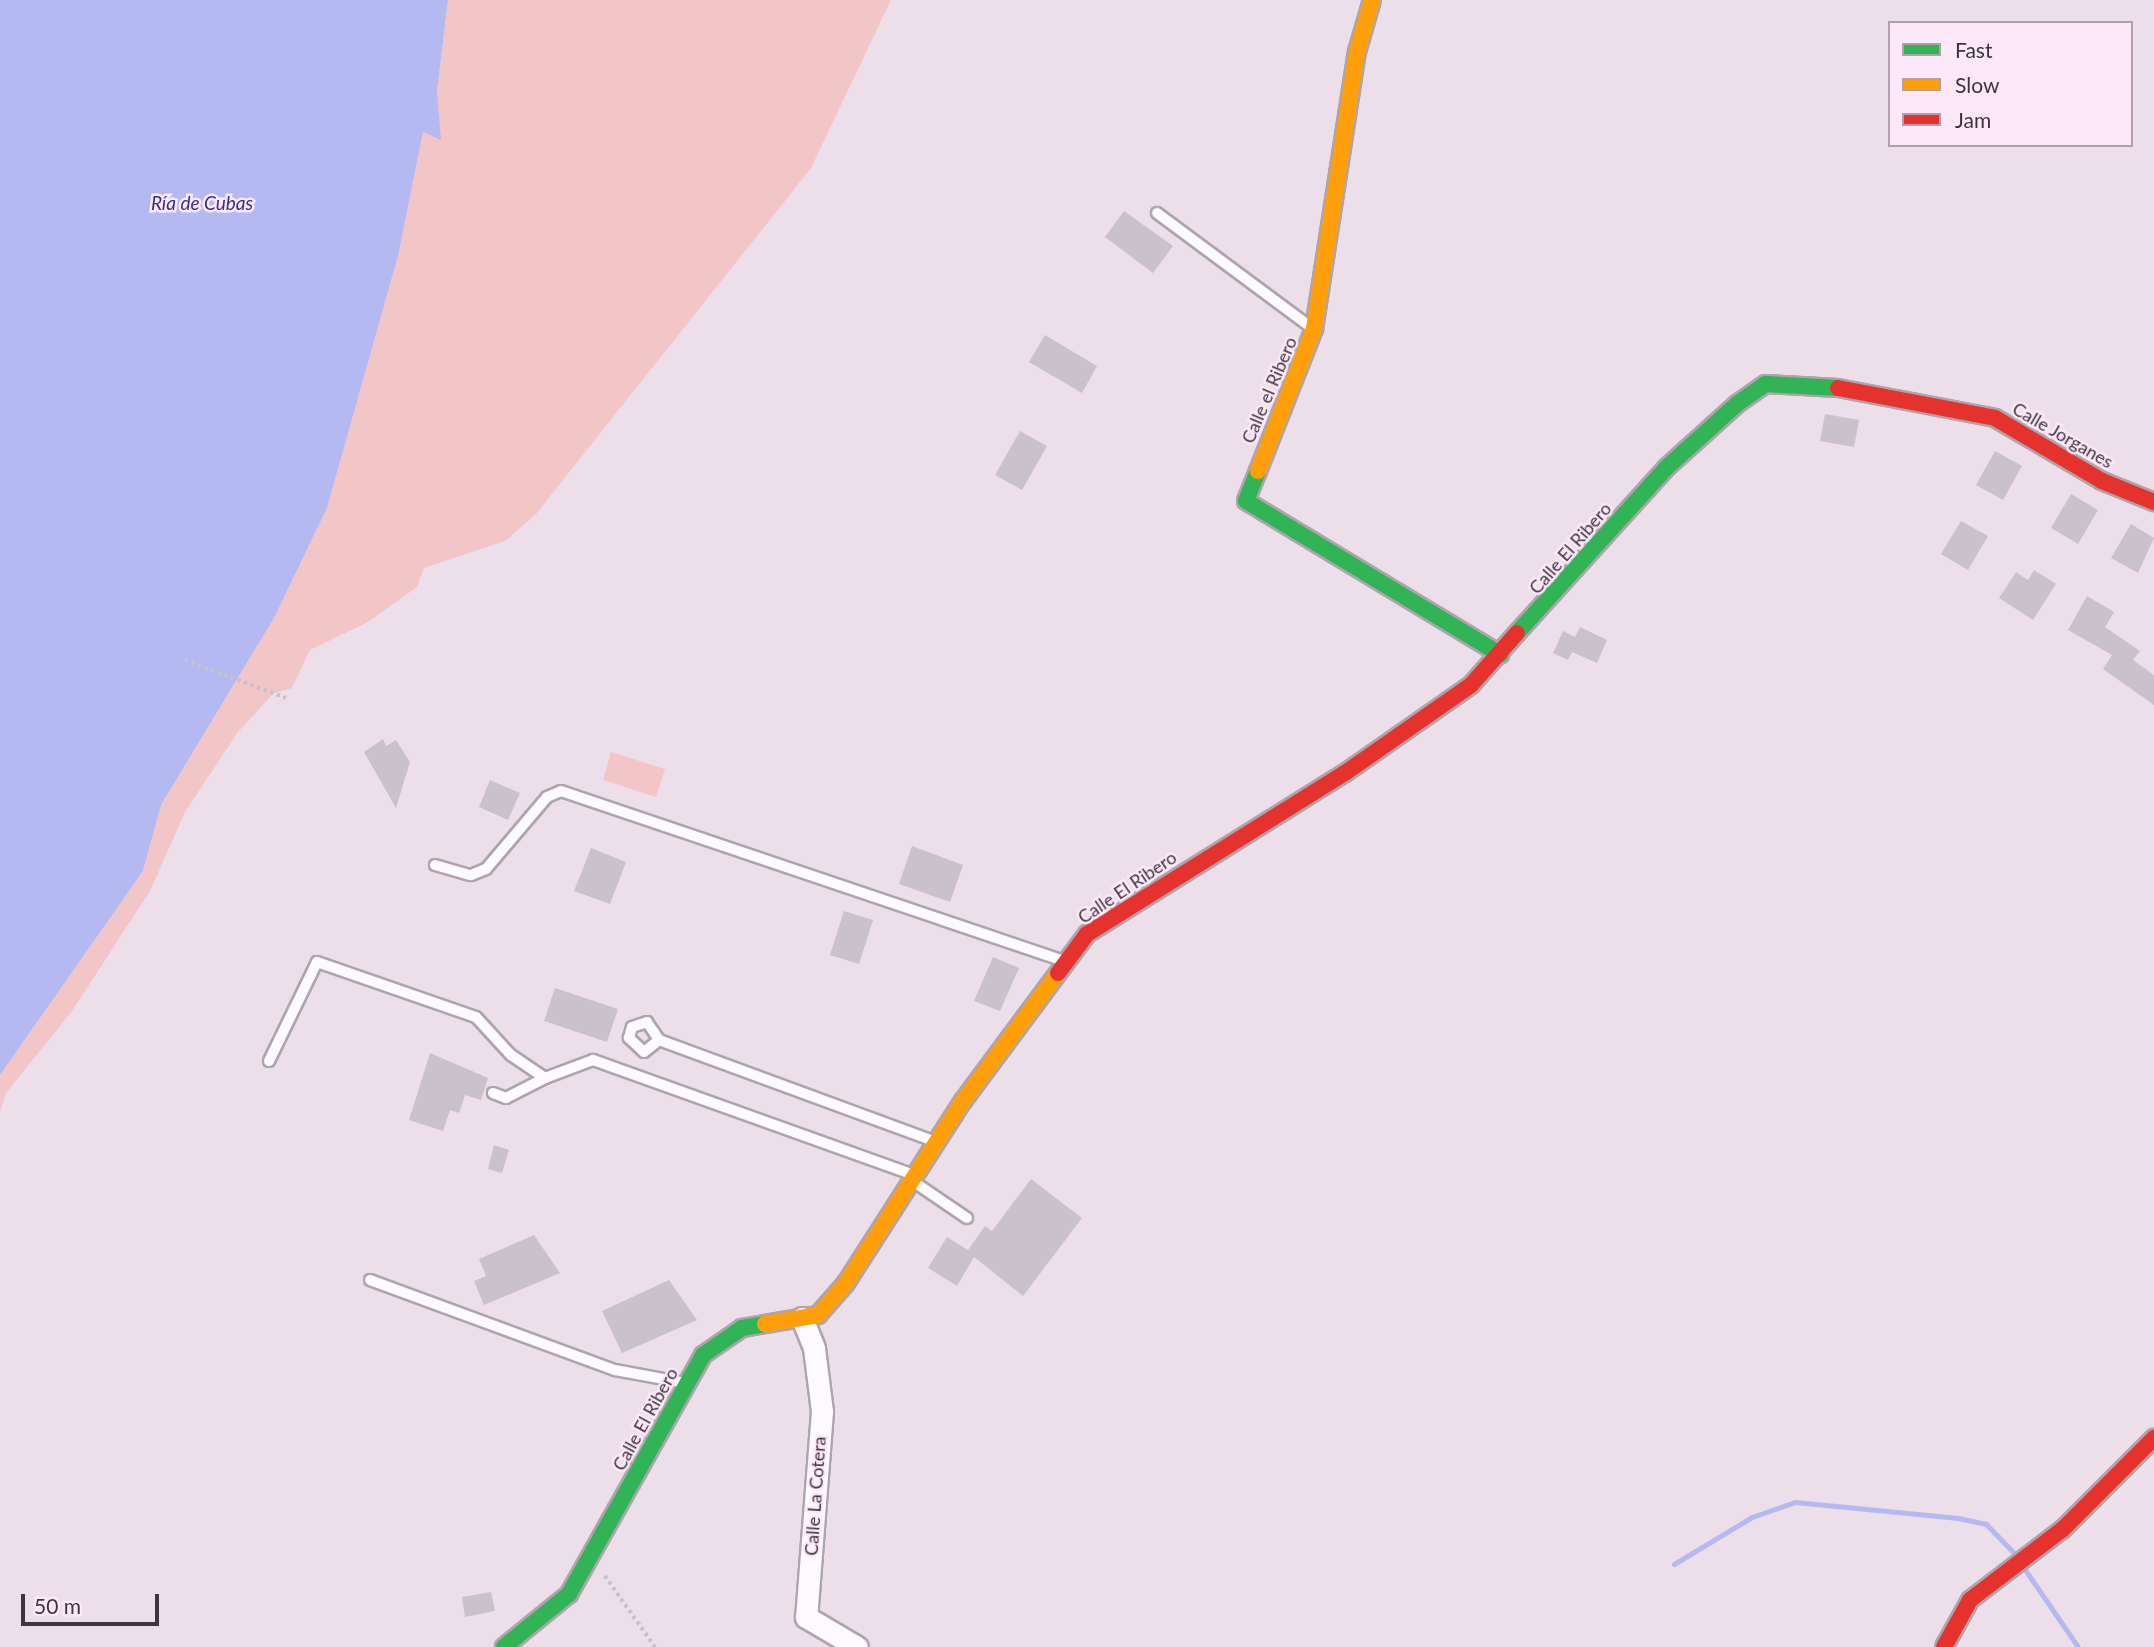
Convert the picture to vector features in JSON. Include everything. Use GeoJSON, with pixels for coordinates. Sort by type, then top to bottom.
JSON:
{"type":"FeatureCollection","features":[{"type":"Feature","properties":{"kind":"street","name":"Calle el Ribero"},"geometry":{"type":"LineString","coordinates":[[1372,0],[1357,52],[1314,330],[1246,501],[1500,654]]}},
{"type":"Feature","properties":{"kind":"street","name":"Calle El Ribero"},"geometry":{"type":"LineString","coordinates":[[504,1647],[569,1594],[592,1558],[685,1383],[704,1355],[742,1328],[818,1315],[846,1283],[937,1142],[1087,934],[1345,773],[1471,685],[1666,468],[1766,384],[1789,380],[1951,405]]}},
{"type":"Feature","properties":{"kind":"street","name":"Calle Jorganes"},"geometry":{"type":"LineString","coordinates":[[1951,405],[2006,423],[2102,481],[2154,502]]}},
{"type":"Feature","properties":{"kind":"street","name":"Calle La Cotera"},"geometry":{"type":"LineString","coordinates":[[802,1318],[814,1348],[822,1411],[806,1617],[857,1647]]}},
{"type":"Feature","properties":{"kind":"street"},"geometry":{"type":"LineString","coordinates":[[1944,1647],[1970,1600],[2063,1529],[2154,1438]]}},
{"type":"Feature","properties":{"kind":"lane"},"geometry":{"type":"LineString","coordinates":[[1157,213],[1314,330]]}},
{"type":"Feature","properties":{"kind":"lane"},"geometry":{"type":"LineString","coordinates":[[435,865],[471,875],[486,869],[547,797],[561,791],[1066,962]]}},
{"type":"Feature","properties":{"kind":"lane"},"geometry":{"type":"LineString","coordinates":[[269,1061],[317,962],[476,1017],[511,1055],[545,1078]]}},
{"type":"Feature","properties":{"kind":"lane"},"geometry":{"type":"LineString","coordinates":[[659,1040],[937,1142]]}},
{"type":"Feature","properties":{"kind":"lane"},"geometry":{"type":"LineString","coordinates":[[494,1093],[506,1098],[545,1078],[593,1060],[913,1178],[967,1218]]}},
{"type":"Feature","properties":{"kind":"lane"},"geometry":{"type":"LineString","coordinates":[[370,1280],[615,1370],[685,1383]]}},
{"type":"Feature","properties":{"kind":"path"},"geometry":{"type":"LineString","coordinates":[[185,660],[286,698]]}},
{"type":"Feature","properties":{"kind":"path"},"geometry":{"type":"LineString","coordinates":[[592,1558],[655,1647]]}},
{"type":"Feature","properties":{"kind":"shaded area"},"geometry":{"type":"Polygon","coordinates":[[[448,0],[891,0],[811,168],[536,514],[505,541],[424,568],[417,587],[368,622],[310,650],[292,688],[274,693],[238,732],[185,812],[150,891],[72,1011],[6,1093],[0,1112],[0,1075],[143,871],[161,805],[274,618],[327,508],[398,256],[423,132],[440,139],[437,91],[448,0]]]}},
{"type":"Feature","properties":{"kind":"shaded area"},"geometry":{"type":"Polygon","coordinates":[[[611,752],[665,769],[656,797],[603,780],[611,752]]]}},
{"type":"Feature","properties":{"kind":"water","name":"Ría de Cubas"},"geometry":{"type":"Polygon","coordinates":[[[0,0],[448,0],[437,91],[441,140],[423,132],[398,256],[327,508],[274,618],[161,805],[143,871],[0,1075],[0,0]]]}},
{"type":"Feature","properties":{"kind":"building"},"geometry":{"type":"Polygon","coordinates":[[[1124,211],[1173,246],[1153,273],[1105,237],[1124,211]]]}},
{"type":"Feature","properties":{"kind":"building"},"geometry":{"type":"Polygon","coordinates":[[[1045,335],[1097,366],[1082,393],[1029,362],[1045,335]]]}},
{"type":"Feature","properties":{"kind":"building"},"geometry":{"type":"Polygon","coordinates":[[[1825,414],[1859,420],[1854,447],[1820,441],[1825,414]]]}},
{"type":"Feature","properties":{"kind":"building"},"geometry":{"type":"Polygon","coordinates":[[[1020,431],[1047,446],[1022,490],[995,475],[1020,431]]]}},
{"type":"Feature","properties":{"kind":"building"},"geometry":{"type":"Polygon","coordinates":[[[1995,451],[2022,466],[2003,500],[1976,485],[1995,451]]]}},
{"type":"Feature","properties":{"kind":"building"},"geometry":{"type":"Polygon","coordinates":[[[2071,494],[2098,510],[2078,544],[2051,528],[2071,494]]]}},
{"type":"Feature","properties":{"kind":"building"},"geometry":{"type":"Polygon","coordinates":[[[1961,521],[1988,536],[1968,570],[1941,554],[1961,521]]]}},
{"type":"Feature","properties":{"kind":"building"},"geometry":{"type":"Polygon","coordinates":[[[2131,524],[2154,538],[2138,573],[2111,558],[2131,524]]]}},
{"type":"Feature","properties":{"kind":"building"},"geometry":{"type":"Polygon","coordinates":[[[2034,570],[2056,584],[2033,620],[1999,598],[2016,572],[2028,580],[2034,570]]]}},
{"type":"Feature","properties":{"kind":"building"},"geometry":{"type":"Polygon","coordinates":[[[2087,596],[2114,612],[2105,627],[2140,651],[2133,660],[2154,675],[2154,705],[2103,669],[2112,655],[2068,630],[2087,596]]]}},
{"type":"Feature","properties":{"kind":"building"},"geometry":{"type":"Polygon","coordinates":[[[1580,627],[1607,640],[1597,663],[1572,652],[1568,660],[1553,653],[1563,631],[1575,637],[1580,627]]]}},
{"type":"Feature","properties":{"kind":"building"},"geometry":{"type":"Polygon","coordinates":[[[383,739],[386,746],[396,740],[410,762],[396,808],[364,752],[383,739]]]}},
{"type":"Feature","properties":{"kind":"building"},"geometry":{"type":"Polygon","coordinates":[[[490,780],[520,793],[508,820],[479,807],[490,780]]]}},
{"type":"Feature","properties":{"kind":"building"},"geometry":{"type":"Polygon","coordinates":[[[912,846],[963,865],[950,902],[899,884],[912,846]]]}},
{"type":"Feature","properties":{"kind":"building"},"geometry":{"type":"Polygon","coordinates":[[[591,848],[626,862],[610,904],[574,891],[591,848]]]}},
{"type":"Feature","properties":{"kind":"building"},"geometry":{"type":"Polygon","coordinates":[[[844,911],[873,920],[859,964],[830,955],[844,911]]]}},
{"type":"Feature","properties":{"kind":"building"},"geometry":{"type":"Polygon","coordinates":[[[993,957],[1019,968],[1000,1011],[974,1001],[993,957]]]}},
{"type":"Feature","properties":{"kind":"building"},"geometry":{"type":"Polygon","coordinates":[[[555,988],[618,1009],[607,1042],[544,1021],[555,988]]]}},
{"type":"Feature","properties":{"kind":"building"},"geometry":{"type":"Polygon","coordinates":[[[430,1053],[488,1078],[481,1100],[465,1095],[459,1113],[450,1110],[443,1131],[409,1120],[430,1053]]]}},
{"type":"Feature","properties":{"kind":"building"},"geometry":{"type":"Polygon","coordinates":[[[494,1145],[509,1150],[502,1173],[488,1169],[494,1145]]]}},
{"type":"Feature","properties":{"kind":"building"},"geometry":{"type":"Polygon","coordinates":[[[1031,1179],[1082,1218],[1023,1296],[974,1257],[957,1286],[928,1268],[947,1237],[968,1250],[985,1226],[992,1231],[1031,1179]]]}},
{"type":"Feature","properties":{"kind":"building"},"geometry":{"type":"Polygon","coordinates":[[[534,1235],[560,1273],[484,1305],[474,1281],[486,1276],[479,1259],[534,1235]]]}},
{"type":"Feature","properties":{"kind":"building"},"geometry":{"type":"Polygon","coordinates":[[[669,1280],[697,1320],[622,1353],[602,1311],[669,1280]]]}},
{"type":"Feature","properties":{"kind":"building"},"geometry":{"type":"Polygon","coordinates":[[[491,1592],[495,1611],[465,1617],[462,1597],[491,1592]]]}},
{"type":"Feature","properties":{"kind":"waterway"},"geometry":{"type":"LineString","coordinates":[[1674,1564],[1752,1517],[1795,1502],[1958,1518],[1986,1524],[2015,1554]]}},
{"type":"Feature","properties":{"kind":"waterway"},"geometry":{"type":"LineString","coordinates":[[2026,1571],[2078,1647]]}},
{"type":"Feature","properties":{"kind":"traffic: fast"},"geometry":{"type":"LineString","coordinates":[[1517,633],[1666,468],[1737,404],[1766,384],[1838,388]]}},
{"type":"Feature","properties":{"kind":"traffic: fast"},"geometry":{"type":"LineString","coordinates":[[1258,471],[1246,501],[1500,654]]}},
{"type":"Feature","properties":{"kind":"traffic: fast"},"geometry":{"type":"LineString","coordinates":[[504,1647],[569,1594],[703,1355],[742,1328],[765,1324]]}},
{"type":"Feature","properties":{"kind":"traffic: slow"},"geometry":{"type":"LineString","coordinates":[[1258,471],[1314,329],[1357,52],[1372,0]]}},
{"type":"Feature","properties":{"kind":"traffic: slow"},"geometry":{"type":"LineString","coordinates":[[765,1324],[818,1315],[846,1283],[963,1101],[1058,973]]}},
{"type":"Feature","properties":{"kind":"traffic: jam"},"geometry":{"type":"LineString","coordinates":[[1838,388],[1995,418],[2102,481],[2154,502]]}},
{"type":"Feature","properties":{"kind":"traffic: jam"},"geometry":{"type":"LineString","coordinates":[[1058,973],[1087,934],[1345,773],[1471,685],[1517,633]]}},
{"type":"Feature","properties":{"kind":"traffic: jam"},"geometry":{"type":"LineString","coordinates":[[1944,1647],[1970,1600],[2063,1529],[2154,1438]]}}]}
